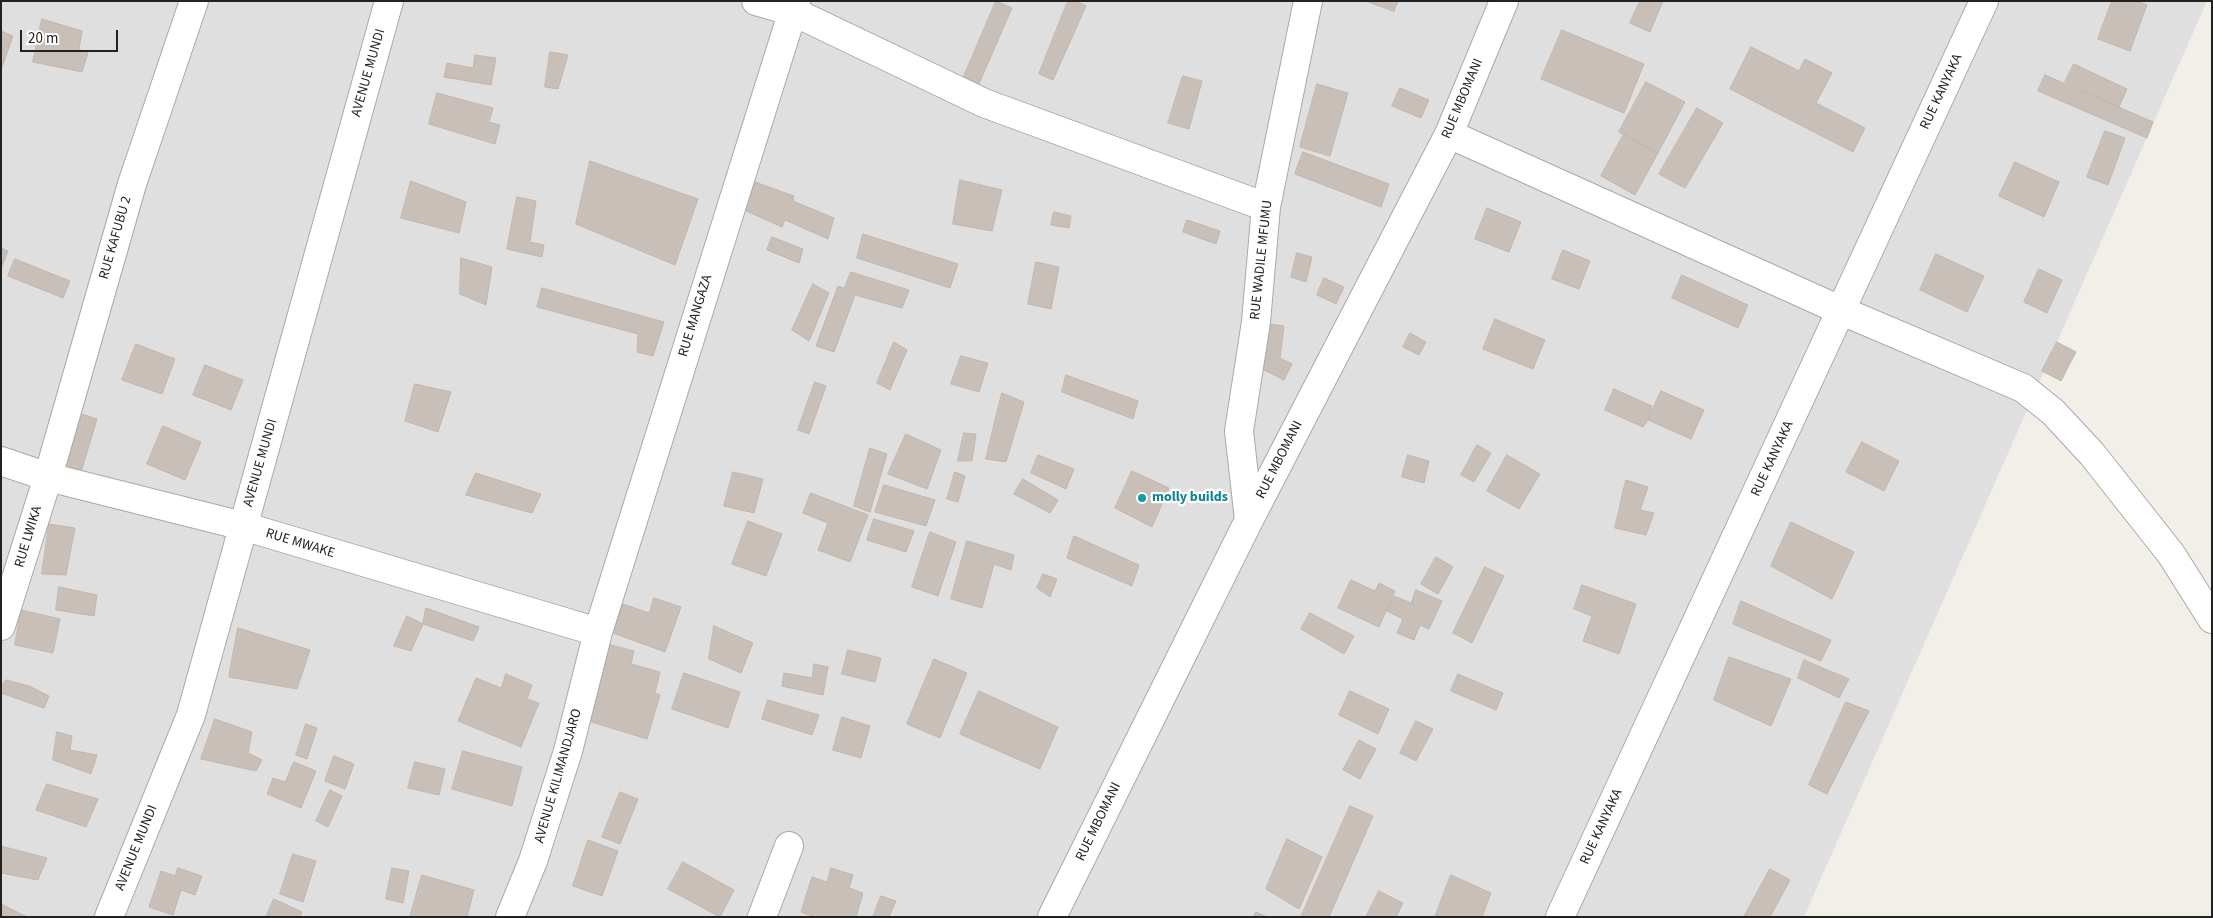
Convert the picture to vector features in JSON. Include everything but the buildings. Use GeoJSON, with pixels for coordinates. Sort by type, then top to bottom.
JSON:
{"type":"FeatureCollection","features":[{"type":"Feature","properties":{"kind":"street","name":"RUE KAFUBU 2"},"geometry":{"type":"LineString","coordinates":[[48,477],[132,184],[194,1]]}},
{"type":"Feature","properties":{"kind":"street","name":"AVENUE MUNDI"},"geometry":{"type":"LineString","coordinates":[[108,917],[190,715],[389,1]]}},
{"type":"Feature","properties":{"kind":"street"},"geometry":{"type":"LineString","coordinates":[[756,1],[795,7],[984,102],[1266,207]]}},
{"type":"Feature","properties":{"kind":"street","name":"RUE WADILE MFUMU"},"geometry":{"type":"LineString","coordinates":[[1249,520],[1239,431],[1256,322],[1266,207],[1308,1]]}},
{"type":"Feature","properties":{"kind":"street","name":"RUE MBOMANI"},"geometry":{"type":"LineString","coordinates":[[1052,917],[1249,520],[1449,134],[1504,1]]}},
{"type":"Feature","properties":{"kind":"street","name":"RUE KANYAKA"},"geometry":{"type":"LineString","coordinates":[[1560,917],[1984,1]]}},
{"type":"Feature","properties":{"kind":"street","name":"RUE MANGAZA"},"geometry":{"type":"LineString","coordinates":[[598,632],[755,127],[795,7]]}},
{"type":"Feature","properties":{"kind":"street"},"geometry":{"type":"LineString","coordinates":[[1449,134],[1842,311],[2022,388],[2053,412],[2092,454],[2171,554],[2212,619]]}},
{"type":"Feature","properties":{"kind":"street","name":"RUE MWAKE"},"geometry":{"type":"LineString","coordinates":[[1,461],[48,477],[243,526],[598,632]]}},
{"type":"Feature","properties":{"kind":"street","name":"RUE LWIKA"},"geometry":{"type":"LineString","coordinates":[[1,626],[48,477]]}},
{"type":"Feature","properties":{"kind":"street","name":"AVENUE KILIMANDJARO"},"geometry":{"type":"LineString","coordinates":[[510,917],[533,861],[568,751],[598,632]]}},
{"type":"Feature","properties":{"kind":"street"},"geometry":{"type":"LineString","coordinates":[[762,917],[790,846]]}},
{"type":"Feature","properties":{"kind":"shaded area"},"geometry":{"type":"Polygon","coordinates":[[[1,1],[2207,1],[1804,917],[1,917],[1,1]]]}},
{"type":"Feature","properties":{"kind":"place","name":"molly builds"},"geometry":{"type":"Point","coordinates":[1142,498]}}]}
